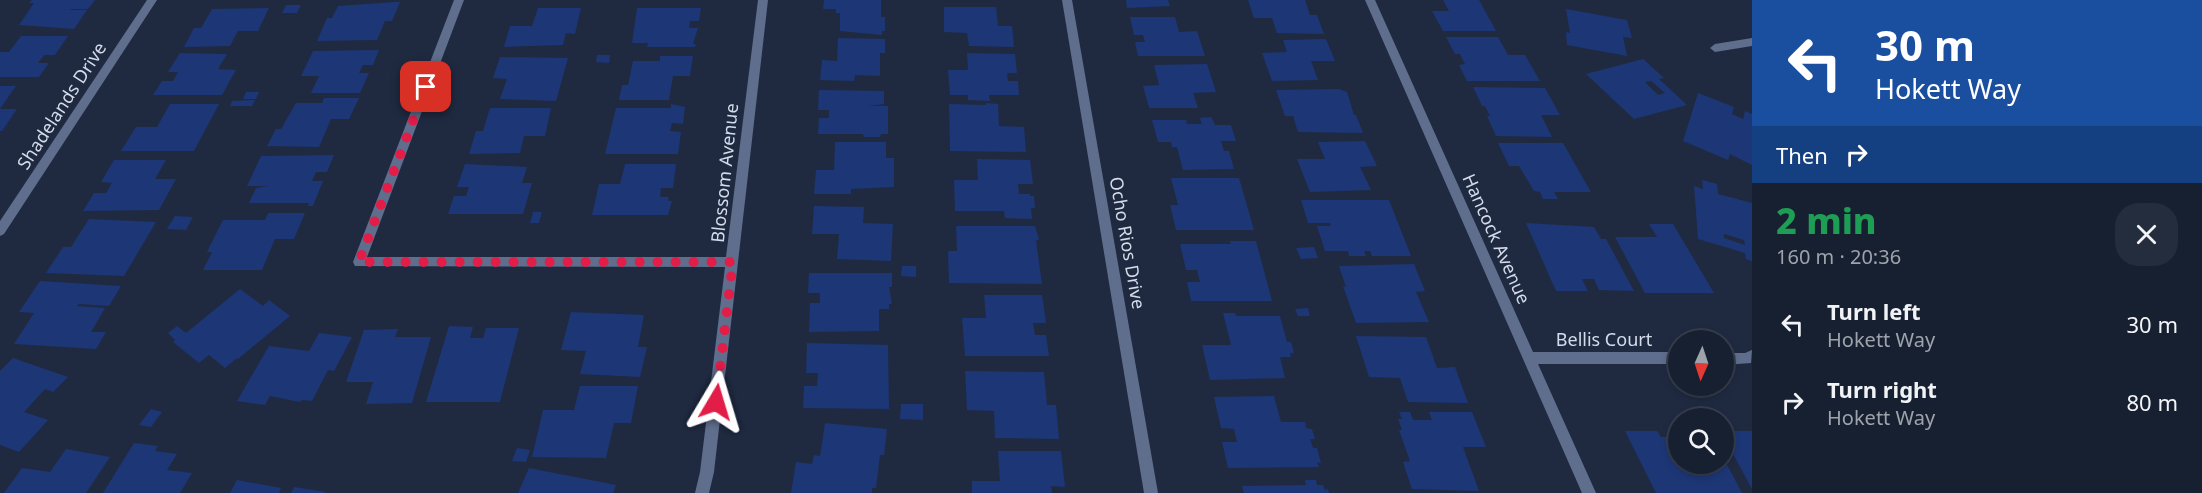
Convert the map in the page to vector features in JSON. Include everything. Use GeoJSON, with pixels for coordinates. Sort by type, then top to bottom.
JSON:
{"type":"FeatureCollection","features":[{"type":"Feature","properties":{"kind":"street","name":"Shadelands Drive"},"geometry":{"type":"LineString","coordinates":[[0,231],[152,0]]}},
{"type":"Feature","properties":{"kind":"street"},"geometry":{"type":"LineString","coordinates":[[459,0],[359,262],[733,262]]}},
{"type":"Feature","properties":{"kind":"street","name":"Blossom Avenue"},"geometry":{"type":"LineString","coordinates":[[702,493],[707,472],[733,262],[763,0]]}},
{"type":"Feature","properties":{"kind":"street","name":"Ocho Rios Drive"},"geometry":{"type":"LineString","coordinates":[[1067,0],[1151,493]]}},
{"type":"Feature","properties":{"kind":"street","name":"Hancock Avenue"},"geometry":{"type":"LineString","coordinates":[[1370,0],[1589,493]]}},
{"type":"Feature","properties":{"kind":"street"},"geometry":{"type":"LineString","coordinates":[[1715,48],[1752,42]]}},
{"type":"Feature","properties":{"kind":"street"},"geometry":{"type":"LineString","coordinates":[[1734,358],[1752,356]]}},
{"type":"Feature","properties":{"kind":"street","name":"Bellis Court"},"geometry":{"type":"LineString","coordinates":[[1529,358],[1668,358]]}},
{"type":"Feature","properties":{"kind":"building"},"geometry":{"type":"Polygon","coordinates":[[[32,0],[95,0],[88,9],[70,10],[87,10],[74,29],[19,25],[34,3],[29,3],[32,0]]]}},
{"type":"Feature","properties":{"kind":"building"},"geometry":{"type":"Polygon","coordinates":[[[824,0],[881,0],[881,17],[885,17],[885,31],[882,31],[882,35],[840,31],[840,13],[836,13],[836,9],[823,9],[824,0]]]}},
{"type":"Feature","properties":{"kind":"building"},"geometry":{"type":"Polygon","coordinates":[[[1126,0],[1168,0],[1170,6],[1127,8],[1126,0]]]}},
{"type":"Feature","properties":{"kind":"building"},"geometry":{"type":"Polygon","coordinates":[[[1248,0],[1305,0],[1310,15],[1317,15],[1324,34],[1277,33],[1272,18],[1254,18],[1248,0]]]}},
{"type":"Feature","properties":{"kind":"building"},"geometry":{"type":"Polygon","coordinates":[[[1443,0],[1479,0],[1496,31],[1443,31],[1432,11],[1449,11],[1443,0]]]}},
{"type":"Feature","properties":{"kind":"building"},"geometry":{"type":"Polygon","coordinates":[[[400,2],[392,21],[385,21],[377,40],[317,41],[327,18],[332,18],[338,6],[400,2]]]}},
{"type":"Feature","properties":{"kind":"building"},"geometry":{"type":"Polygon","coordinates":[[[286,5],[301,5],[297,13],[282,13],[286,5]]]}},
{"type":"Feature","properties":{"kind":"building"},"geometry":{"type":"Polygon","coordinates":[[[944,7],[996,7],[998,26],[1012,26],[1014,47],[969,46],[967,33],[944,32],[944,7]]]}},
{"type":"Feature","properties":{"kind":"building"},"geometry":{"type":"Polygon","coordinates":[[[269,8],[258,31],[238,31],[230,46],[184,47],[194,28],[201,28],[212,9],[269,8]]]}},
{"type":"Feature","properties":{"kind":"building"},"geometry":{"type":"Polygon","coordinates":[[[538,8],[581,8],[575,34],[566,33],[563,45],[504,47],[510,26],[532,26],[538,8]]]}},
{"type":"Feature","properties":{"kind":"building"},"geometry":{"type":"Polygon","coordinates":[[[637,8],[701,8],[699,21],[690,21],[689,28],[698,28],[693,44],[696,44],[695,47],[647,47],[648,43],[632,43],[637,8]]]}},
{"type":"Feature","properties":{"kind":"building"},"geometry":{"type":"Polygon","coordinates":[[[1566,9],[1627,20],[1632,38],[1623,37],[1627,56],[1567,45],[1566,32],[1570,33],[1566,9]]]}},
{"type":"Feature","properties":{"kind":"building"},"geometry":{"type":"Polygon","coordinates":[[[1130,17],[1175,17],[1179,32],[1197,31],[1205,56],[1138,56],[1135,42],[1145,42],[1143,35],[1134,35],[1130,17]]]}},
{"type":"Feature","properties":{"kind":"building"},"geometry":{"type":"Polygon","coordinates":[[[21,36],[68,36],[55,55],[44,55],[38,63],[49,63],[39,77],[0,77],[0,52],[9,52],[21,36]]]}},
{"type":"Feature","properties":{"kind":"building"},"geometry":{"type":"Polygon","coordinates":[[[1446,37],[1498,37],[1508,55],[1525,55],[1540,81],[1467,81],[1459,65],[1465,64],[1460,54],[1455,54],[1446,37]]]}},
{"type":"Feature","properties":{"kind":"building"},"geometry":{"type":"Polygon","coordinates":[[[838,38],[885,39],[885,53],[880,53],[880,76],[855,75],[854,81],[820,80],[822,60],[837,61],[838,38]]]}},
{"type":"Feature","properties":{"kind":"building"},"geometry":{"type":"Polygon","coordinates":[[[1326,39],[1335,61],[1311,61],[1318,80],[1272,81],[1262,53],[1287,52],[1283,40],[1326,39]]]}},
{"type":"Feature","properties":{"kind":"building"},"geometry":{"type":"Polygon","coordinates":[[[379,50],[373,65],[363,65],[359,73],[369,73],[360,93],[311,93],[319,76],[301,76],[313,51],[379,50]]]}},
{"type":"Feature","properties":{"kind":"building"},"geometry":{"type":"Polygon","coordinates":[[[180,53],[227,54],[218,69],[236,70],[222,95],[153,95],[162,81],[173,81],[178,72],[168,72],[180,53]]]}},
{"type":"Feature","properties":{"kind":"building"},"geometry":{"type":"Polygon","coordinates":[[[967,53],[1015,54],[1017,73],[1007,73],[1008,81],[1018,81],[1019,95],[989,95],[990,101],[968,100],[968,95],[950,95],[948,70],[968,70],[967,53]]]}},
{"type":"Feature","properties":{"kind":"building"},"geometry":{"type":"Polygon","coordinates":[[[597,55],[610,55],[609,63],[596,62],[597,55]]]}},
{"type":"Feature","properties":{"kind":"building"},"geometry":{"type":"Polygon","coordinates":[[[660,56],[693,56],[690,76],[673,76],[669,100],[619,100],[622,85],[628,85],[633,61],[660,61],[660,56]]]}},
{"type":"Feature","properties":{"kind":"building"},"geometry":{"type":"Polygon","coordinates":[[[500,57],[568,58],[556,101],[500,99],[507,79],[493,78],[500,57]]]}},
{"type":"Feature","properties":{"kind":"building"},"geometry":{"type":"Polygon","coordinates":[[[1643,59],[1664,78],[1659,79],[1687,105],[1634,119],[1586,74],[1643,59]],[[1651,81],[1645,82],[1658,95],[1665,93],[1651,81]]]}},
{"type":"Feature","properties":{"kind":"building"},"geometry":{"type":"Polygon","coordinates":[[[1207,64],[1216,92],[1193,93],[1198,108],[1149,108],[1143,86],[1159,85],[1154,65],[1207,64]]]}},
{"type":"Feature","properties":{"kind":"building"},"geometry":{"type":"Polygon","coordinates":[[[0,86],[16,86],[0,109],[0,86]]]}},
{"type":"Feature","properties":{"kind":"building"},"geometry":{"type":"Polygon","coordinates":[[[1473,87],[1545,88],[1560,115],[1541,115],[1552,137],[1496,136],[1487,116],[1490,116],[1485,106],[1482,106],[1473,87]]]}},
{"type":"Feature","properties":{"kind":"building"},"geometry":{"type":"Polygon","coordinates":[[[1339,89],[1347,92],[1354,115],[1363,133],[1298,132],[1293,116],[1285,116],[1276,90],[1339,89]]]}},
{"type":"Feature","properties":{"kind":"building"},"geometry":{"type":"Polygon","coordinates":[[[819,90],[884,91],[884,104],[868,106],[888,106],[888,134],[881,134],[880,137],[864,137],[863,134],[818,134],[819,118],[829,118],[829,110],[818,110],[819,90]]]}},
{"type":"Feature","properties":{"kind":"building"},"geometry":{"type":"Polygon","coordinates":[[[246,92],[259,92],[256,99],[243,99],[246,92]]]}},
{"type":"Feature","properties":{"kind":"building"},"geometry":{"type":"Polygon","coordinates":[[[1698,93],[1734,107],[1732,114],[1743,119],[1745,111],[1752,114],[1752,165],[1730,154],[1728,160],[1683,141],[1698,93]]]}},
{"type":"Feature","properties":{"kind":"building"},"geometry":{"type":"Polygon","coordinates":[[[324,98],[359,98],[349,119],[331,119],[319,147],[267,146],[276,129],[281,129],[296,103],[322,103],[324,98]]]}},
{"type":"Feature","properties":{"kind":"building"},"geometry":{"type":"Polygon","coordinates":[[[255,100],[252,106],[230,106],[232,101],[255,100]]]}},
{"type":"Feature","properties":{"kind":"building"},"geometry":{"type":"Polygon","coordinates":[[[986,103],[998,104],[999,126],[1024,127],[1026,152],[950,151],[949,104],[986,105],[986,103]]]}},
{"type":"Feature","properties":{"kind":"building"},"geometry":{"type":"Polygon","coordinates":[[[170,104],[219,104],[194,151],[121,151],[136,127],[157,127],[170,104]]]}},
{"type":"Feature","properties":{"kind":"building"},"geometry":{"type":"Polygon","coordinates":[[[671,104],[685,107],[683,124],[672,123],[670,131],[681,132],[678,154],[605,154],[616,108],[671,108],[671,104]]]}},
{"type":"Feature","properties":{"kind":"building"},"geometry":{"type":"Polygon","coordinates":[[[490,108],[551,108],[545,136],[524,136],[520,153],[469,154],[476,131],[483,131],[490,108]]]}},
{"type":"Feature","properties":{"kind":"building"},"geometry":{"type":"Polygon","coordinates":[[[0,109],[17,109],[2,131],[0,131],[0,109]]]}},
{"type":"Feature","properties":{"kind":"building"},"geometry":{"type":"Polygon","coordinates":[[[1211,117],[1215,125],[1231,125],[1236,141],[1221,141],[1224,151],[1229,151],[1234,169],[1183,170],[1177,147],[1172,147],[1171,142],[1158,142],[1152,120],[1186,120],[1187,124],[1202,124],[1200,118],[1211,117]]]}},
{"type":"Feature","properties":{"kind":"building"},"geometry":{"type":"Polygon","coordinates":[[[1365,141],[1377,166],[1360,167],[1371,190],[1310,192],[1297,159],[1325,159],[1318,142],[1365,141]]]}},
{"type":"Feature","properties":{"kind":"building"},"geometry":{"type":"Polygon","coordinates":[[[835,142],[886,142],[886,158],[894,158],[894,187],[851,189],[851,194],[814,194],[816,170],[834,170],[835,142]]]}},
{"type":"Feature","properties":{"kind":"building"},"geometry":{"type":"Polygon","coordinates":[[[1498,143],[1563,143],[1591,192],[1554,192],[1558,199],[1543,199],[1540,192],[1534,191],[1519,166],[1509,166],[1498,143]]]}},
{"type":"Feature","properties":{"kind":"building"},"geometry":{"type":"Polygon","coordinates":[[[334,155],[327,172],[316,172],[312,181],[323,181],[313,206],[308,206],[309,203],[249,203],[256,188],[268,186],[247,186],[261,156],[334,155]]]}},
{"type":"Feature","properties":{"kind":"building"},"geometry":{"type":"Polygon","coordinates":[[[977,159],[1030,160],[1033,184],[1018,184],[1019,194],[1034,196],[1035,208],[1031,208],[1032,219],[1005,218],[1004,211],[955,211],[954,180],[978,180],[977,159]]]}},
{"type":"Feature","properties":{"kind":"building"},"geometry":{"type":"Polygon","coordinates":[[[114,160],[166,160],[155,179],[176,179],[159,210],[83,211],[94,193],[106,193],[112,183],[101,182],[114,160]]]}},
{"type":"Feature","properties":{"kind":"building"},"geometry":{"type":"Polygon","coordinates":[[[465,164],[527,167],[522,183],[532,183],[523,214],[448,214],[454,196],[466,196],[469,187],[457,187],[465,164]]]}},
{"type":"Feature","properties":{"kind":"building"},"geometry":{"type":"Polygon","coordinates":[[[625,164],[676,164],[673,188],[661,188],[660,197],[669,197],[668,201],[672,201],[668,215],[592,215],[599,184],[620,184],[625,164]]]}},
{"type":"Feature","properties":{"kind":"building"},"geometry":{"type":"Polygon","coordinates":[[[1171,178],[1239,178],[1254,230],[1176,230],[1170,205],[1178,205],[1171,178]]]}},
{"type":"Feature","properties":{"kind":"building"},"geometry":{"type":"Polygon","coordinates":[[[1702,180],[1717,184],[1718,194],[1752,203],[1752,261],[1746,259],[1745,253],[1698,239],[1694,186],[1703,189],[1702,180]],[[1724,234],[1724,238],[1745,245],[1744,240],[1724,234]]]}},
{"type":"Feature","properties":{"kind":"building"},"geometry":{"type":"Polygon","coordinates":[[[1301,200],[1389,200],[1411,256],[1372,256],[1370,251],[1364,251],[1366,256],[1349,256],[1348,251],[1325,251],[1317,226],[1331,226],[1330,223],[1308,223],[1301,200]]]}},
{"type":"Feature","properties":{"kind":"building"},"geometry":{"type":"Polygon","coordinates":[[[814,206],[864,207],[863,223],[893,224],[891,261],[837,259],[839,234],[812,234],[814,206]]]}},
{"type":"Feature","properties":{"kind":"building"},"geometry":{"type":"Polygon","coordinates":[[[533,212],[542,212],[539,223],[530,223],[533,212]]]}},
{"type":"Feature","properties":{"kind":"building"},"geometry":{"type":"Polygon","coordinates":[[[268,213],[305,213],[294,239],[275,239],[262,270],[203,270],[212,252],[207,252],[223,220],[265,220],[268,213]]]}},
{"type":"Feature","properties":{"kind":"building"},"geometry":{"type":"Polygon","coordinates":[[[175,216],[193,217],[186,230],[167,229],[175,216]]]}},
{"type":"Feature","properties":{"kind":"building"},"geometry":{"type":"Polygon","coordinates":[[[89,219],[156,222],[124,276],[46,273],[63,247],[71,247],[89,219]]]}},
{"type":"Feature","properties":{"kind":"building"},"geometry":{"type":"Polygon","coordinates":[[[1526,223],[1594,227],[1601,239],[1606,239],[1634,291],[1599,290],[1594,279],[1582,279],[1588,291],[1556,291],[1526,223]]]}},
{"type":"Feature","properties":{"kind":"building"},"geometry":{"type":"Polygon","coordinates":[[[1649,224],[1673,224],[1714,293],[1645,293],[1615,237],[1657,237],[1649,224]]]}},
{"type":"Feature","properties":{"kind":"building"},"geometry":{"type":"Polygon","coordinates":[[[956,226],[1035,226],[1039,239],[1036,241],[1042,284],[949,283],[948,251],[957,251],[956,226]]]}},
{"type":"Feature","properties":{"kind":"building"},"geometry":{"type":"Polygon","coordinates":[[[1230,241],[1256,241],[1272,301],[1191,301],[1187,282],[1200,282],[1197,270],[1186,270],[1180,244],[1231,244],[1230,241]]]}},
{"type":"Feature","properties":{"kind":"building"},"geometry":{"type":"Polygon","coordinates":[[[1314,247],[1318,258],[1301,259],[1296,248],[1314,247]]]}},
{"type":"Feature","properties":{"kind":"building"},"geometry":{"type":"Polygon","coordinates":[[[1414,264],[1425,291],[1416,292],[1429,322],[1356,323],[1343,286],[1346,287],[1339,266],[1414,264]]]}},
{"type":"Feature","properties":{"kind":"building"},"geometry":{"type":"Polygon","coordinates":[[[902,266],[916,266],[916,277],[901,276],[902,266]]]}},
{"type":"Feature","properties":{"kind":"building"},"geometry":{"type":"Polygon","coordinates":[[[809,273],[892,273],[892,287],[889,287],[892,304],[889,304],[889,309],[879,309],[879,331],[809,332],[810,303],[820,303],[820,293],[808,293],[809,273]]]}},
{"type":"Feature","properties":{"kind":"building"},"geometry":{"type":"Polygon","coordinates":[[[40,281],[121,286],[109,306],[79,304],[77,306],[105,308],[91,332],[106,332],[96,349],[14,344],[34,313],[19,312],[40,281]]]}},
{"type":"Feature","properties":{"kind":"building"},"geometry":{"type":"Polygon","coordinates":[[[240,289],[263,306],[269,300],[290,316],[225,368],[209,355],[199,363],[173,342],[175,340],[168,333],[177,326],[186,333],[240,289]]]}},
{"type":"Feature","properties":{"kind":"building"},"geometry":{"type":"Polygon","coordinates":[[[984,295],[1042,295],[1046,323],[1033,323],[1035,335],[1046,335],[1049,356],[965,356],[962,318],[986,318],[984,295]]]}},
{"type":"Feature","properties":{"kind":"building"},"geometry":{"type":"Polygon","coordinates":[[[1308,308],[1310,316],[1298,316],[1295,309],[1308,308]]]}},
{"type":"Feature","properties":{"kind":"building"},"geometry":{"type":"Polygon","coordinates":[[[571,312],[644,315],[638,347],[647,347],[640,377],[580,374],[586,351],[561,350],[571,312]]]}},
{"type":"Feature","properties":{"kind":"building"},"geometry":{"type":"Polygon","coordinates":[[[1223,313],[1235,313],[1236,316],[1280,316],[1287,342],[1291,342],[1294,353],[1290,353],[1291,357],[1280,357],[1285,378],[1210,380],[1202,345],[1231,345],[1223,313]]]}},
{"type":"Feature","properties":{"kind":"building"},"geometry":{"type":"Polygon","coordinates":[[[449,326],[473,327],[470,338],[483,338],[486,328],[519,328],[500,402],[426,402],[449,326]]]}},
{"type":"Feature","properties":{"kind":"building"},"geometry":{"type":"Polygon","coordinates":[[[398,329],[395,337],[431,337],[412,403],[366,404],[373,382],[346,382],[364,330],[398,329]]]}},
{"type":"Feature","properties":{"kind":"building"},"geometry":{"type":"Polygon","coordinates":[[[319,333],[352,337],[334,371],[328,370],[312,401],[302,400],[300,402],[270,396],[265,405],[237,401],[269,346],[309,351],[319,333]]]}},
{"type":"Feature","properties":{"kind":"building"},"geometry":{"type":"Polygon","coordinates":[[[1356,336],[1426,337],[1437,368],[1455,367],[1468,403],[1408,402],[1400,378],[1369,377],[1356,336]]]}},
{"type":"Feature","properties":{"kind":"building"},"geometry":{"type":"Polygon","coordinates":[[[807,343],[888,345],[889,409],[803,408],[804,386],[817,386],[818,373],[806,373],[807,343]]]}},
{"type":"Feature","properties":{"kind":"building"},"geometry":{"type":"Polygon","coordinates":[[[13,358],[68,377],[53,392],[45,389],[24,412],[48,420],[19,452],[0,445],[0,371],[13,358]]]}},
{"type":"Feature","properties":{"kind":"building"},"geometry":{"type":"Polygon","coordinates":[[[965,371],[1044,372],[1047,405],[1056,405],[1059,439],[995,438],[994,411],[967,410],[965,371]]]}},
{"type":"Feature","properties":{"kind":"building"},"geometry":{"type":"Polygon","coordinates":[[[580,386],[638,386],[631,423],[614,423],[606,458],[532,457],[543,410],[574,410],[580,386]]]}},
{"type":"Feature","properties":{"kind":"building"},"geometry":{"type":"Polygon","coordinates":[[[1274,396],[1281,422],[1305,422],[1306,428],[1312,429],[1315,439],[1310,439],[1313,448],[1317,448],[1321,463],[1317,462],[1319,467],[1228,468],[1222,442],[1237,442],[1234,429],[1221,428],[1214,397],[1274,396]]]}},
{"type":"Feature","properties":{"kind":"building"},"geometry":{"type":"Polygon","coordinates":[[[901,404],[923,404],[923,420],[900,419],[901,404]]]}},
{"type":"Feature","properties":{"kind":"building"},"geometry":{"type":"Polygon","coordinates":[[[151,409],[162,412],[151,427],[139,425],[151,409]]]}},
{"type":"Feature","properties":{"kind":"building"},"geometry":{"type":"Polygon","coordinates":[[[1399,412],[1410,412],[1413,420],[1432,420],[1429,412],[1472,412],[1486,447],[1463,447],[1479,491],[1412,489],[1403,462],[1410,461],[1399,430],[1402,430],[1398,419],[1402,419],[1399,412]]]}},
{"type":"Feature","properties":{"kind":"building"},"geometry":{"type":"Polygon","coordinates":[[[825,423],[887,429],[884,455],[880,455],[876,488],[872,488],[872,493],[791,493],[796,462],[812,464],[814,455],[820,456],[825,423]]]}},
{"type":"Feature","properties":{"kind":"building"},"geometry":{"type":"Polygon","coordinates":[[[1625,431],[1657,431],[1661,437],[1668,437],[1668,474],[1732,474],[1742,493],[1656,493],[1625,431]]]}},
{"type":"Feature","properties":{"kind":"building"},"geometry":{"type":"Polygon","coordinates":[[[1734,431],[1752,431],[1752,489],[1734,456],[1734,431]]]}},
{"type":"Feature","properties":{"kind":"building"},"geometry":{"type":"Polygon","coordinates":[[[134,443],[158,446],[155,451],[177,454],[167,470],[192,473],[180,493],[103,493],[134,443]]]}},
{"type":"Feature","properties":{"kind":"building"},"geometry":{"type":"Polygon","coordinates":[[[517,448],[530,450],[526,462],[512,461],[517,448]]]}},
{"type":"Feature","properties":{"kind":"building"},"geometry":{"type":"Polygon","coordinates":[[[66,449],[110,457],[86,493],[4,493],[22,468],[50,472],[66,449]]]}},
{"type":"Feature","properties":{"kind":"building"},"geometry":{"type":"Polygon","coordinates":[[[998,451],[1061,451],[1065,487],[1051,486],[1052,493],[972,493],[972,481],[1000,481],[998,451]]]}},
{"type":"Feature","properties":{"kind":"building"},"geometry":{"type":"Polygon","coordinates":[[[529,468],[616,485],[613,493],[518,493],[529,468]]]}},
{"type":"Feature","properties":{"kind":"building"},"geometry":{"type":"Polygon","coordinates":[[[237,480],[281,488],[279,493],[230,493],[237,480]]]}},
{"type":"Feature","properties":{"kind":"building"},"geometry":{"type":"Polygon","coordinates":[[[1305,480],[1316,480],[1317,485],[1323,485],[1329,493],[1244,493],[1242,486],[1306,485],[1305,480]]]}},
{"type":"Feature","properties":{"kind":"building"},"geometry":{"type":"Polygon","coordinates":[[[294,487],[325,492],[325,493],[291,493],[294,487]]]}},
{"type":"Feature","properties":{"kind":"route"},"geometry":{"type":"LineString","coordinates":[[426,87],[359,262],[733,262],[716,402]]}}]}
